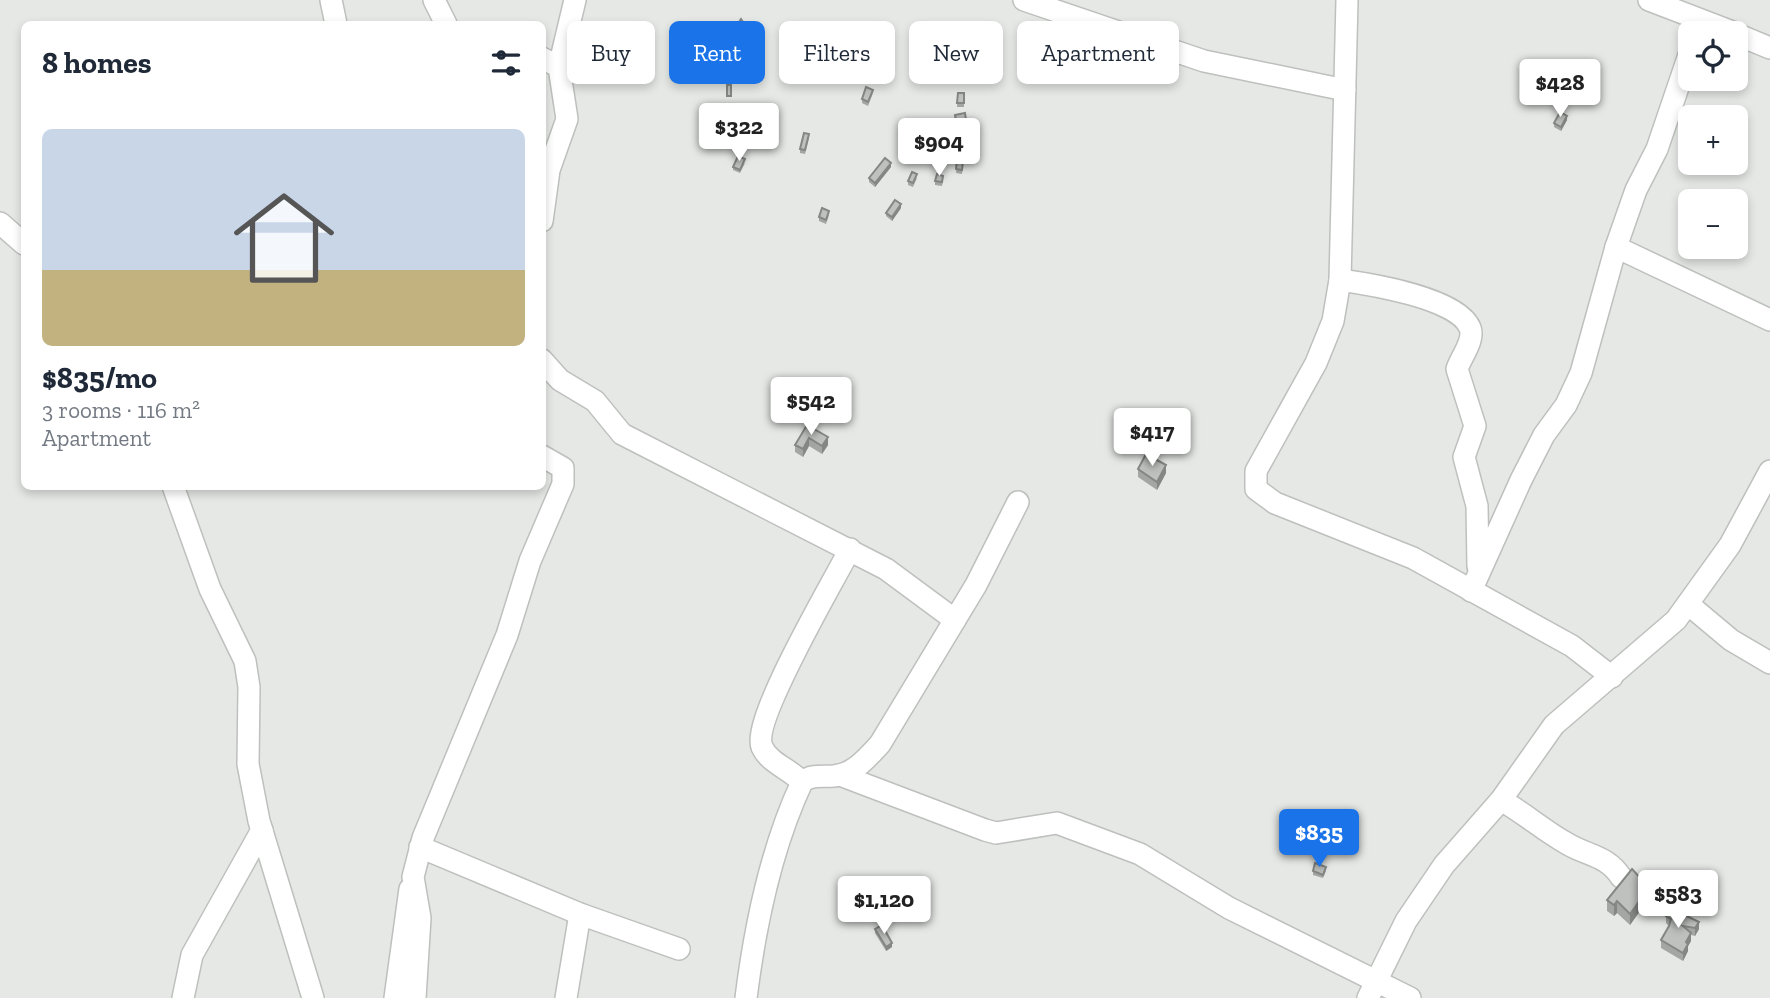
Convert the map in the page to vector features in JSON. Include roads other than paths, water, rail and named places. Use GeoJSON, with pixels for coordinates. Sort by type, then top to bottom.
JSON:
{"type":"FeatureCollection","features":[{"type":"Feature","properties":{"kind":"street"},"geometry":{"type":"LineString","coordinates":[[331,0],[335,21]]}},
{"type":"Feature","properties":{"kind":"street"},"geometry":{"type":"LineString","coordinates":[[434,0],[444,21]]}},
{"type":"Feature","properties":{"kind":"street"},"geometry":{"type":"LineString","coordinates":[[546,192],[549,170],[567,119],[551,62],[575,0]]}},
{"type":"Feature","properties":{"kind":"street"},"geometry":{"type":"LineString","coordinates":[[1024,0],[1204,61],[1345,89]]}},
{"type":"Feature","properties":{"kind":"street"},"geometry":{"type":"LineString","coordinates":[[1347,0],[1340,280],[1333,321],[1316,363],[1256,471],[1256,489],[1261,495],[1290,511],[1475,583],[1572,646],[1612,677]]}},
{"type":"Feature","properties":{"kind":"street"},"geometry":{"type":"LineString","coordinates":[[1648,0],[1688,21]]}},
{"type":"Feature","properties":{"kind":"street"},"geometry":{"type":"LineString","coordinates":[[1748,39],[1770,48]]}},
{"type":"Feature","properties":{"kind":"street"},"geometry":{"type":"LineString","coordinates":[[1475,583],[1521,480],[1544,435],[1566,405],[1580,373],[1616,247],[1636,190],[1657,149],[1678,87]]}},
{"type":"Feature","properties":{"kind":"street"},"geometry":{"type":"LineString","coordinates":[[0,223],[21,241]]}},
{"type":"Feature","properties":{"kind":"street"},"geometry":{"type":"LineString","coordinates":[[1616,247],[1770,320]]}},
{"type":"Feature","properties":{"kind":"street"},"geometry":{"type":"LineString","coordinates":[[1340,280],[1377,285],[1437,304],[1463,317],[1470,327],[1471,336],[1457,369],[1475,426],[1464,457],[1477,506],[1475,583]]}},
{"type":"Feature","properties":{"kind":"street"},"geometry":{"type":"LineString","coordinates":[[546,364],[560,380],[595,401],[622,434],[633,441],[850,549],[886,569],[956,620]]}},
{"type":"Feature","properties":{"kind":"street"},"geometry":{"type":"LineString","coordinates":[[395,998],[407,902],[420,847],[507,635],[530,561],[563,484],[563,468],[546,458]]}},
{"type":"Feature","properties":{"kind":"street"},"geometry":{"type":"LineString","coordinates":[[1371,989],[1427,890],[1501,800],[1554,725],[1676,620],[1730,545],[1770,471]]}},
{"type":"Feature","properties":{"kind":"street"},"geometry":{"type":"LineString","coordinates":[[174,490],[210,589],[245,661],[249,687],[246,736],[248,764],[262,830],[313,998]]}},
{"type":"Feature","properties":{"kind":"street"},"geometry":{"type":"LineString","coordinates":[[840,775],[862,764],[880,744],[956,620],[1018,502]]}},
{"type":"Feature","properties":{"kind":"street"},"geometry":{"type":"LineString","coordinates":[[802,782],[789,769],[767,755],[760,738],[762,725],[783,676],[850,549]]}},
{"type":"Feature","properties":{"kind":"street"},"geometry":{"type":"LineString","coordinates":[[1688,604],[1731,640],[1770,663]]}},
{"type":"Feature","properties":{"kind":"street"},"geometry":{"type":"LineString","coordinates":[[746,998],[766,889],[780,839],[802,782],[818,775],[840,775],[996,833],[1057,823],[1140,854],[1371,989],[1410,998]]}},
{"type":"Feature","properties":{"kind":"street"},"geometry":{"type":"LineString","coordinates":[[1501,800],[1533,818],[1566,843],[1601,856],[1621,877]]}},
{"type":"Feature","properties":{"kind":"street"},"geometry":{"type":"LineString","coordinates":[[183,998],[192,955],[262,830]]}},
{"type":"Feature","properties":{"kind":"street"},"geometry":{"type":"LineString","coordinates":[[420,847],[580,914],[679,949]]}},
{"type":"Feature","properties":{"kind":"street"},"geometry":{"type":"LineString","coordinates":[[413,877],[420,918],[415,998]]}},
{"type":"Feature","properties":{"kind":"street"},"geometry":{"type":"LineString","coordinates":[[566,998],[580,914]]}}]}
